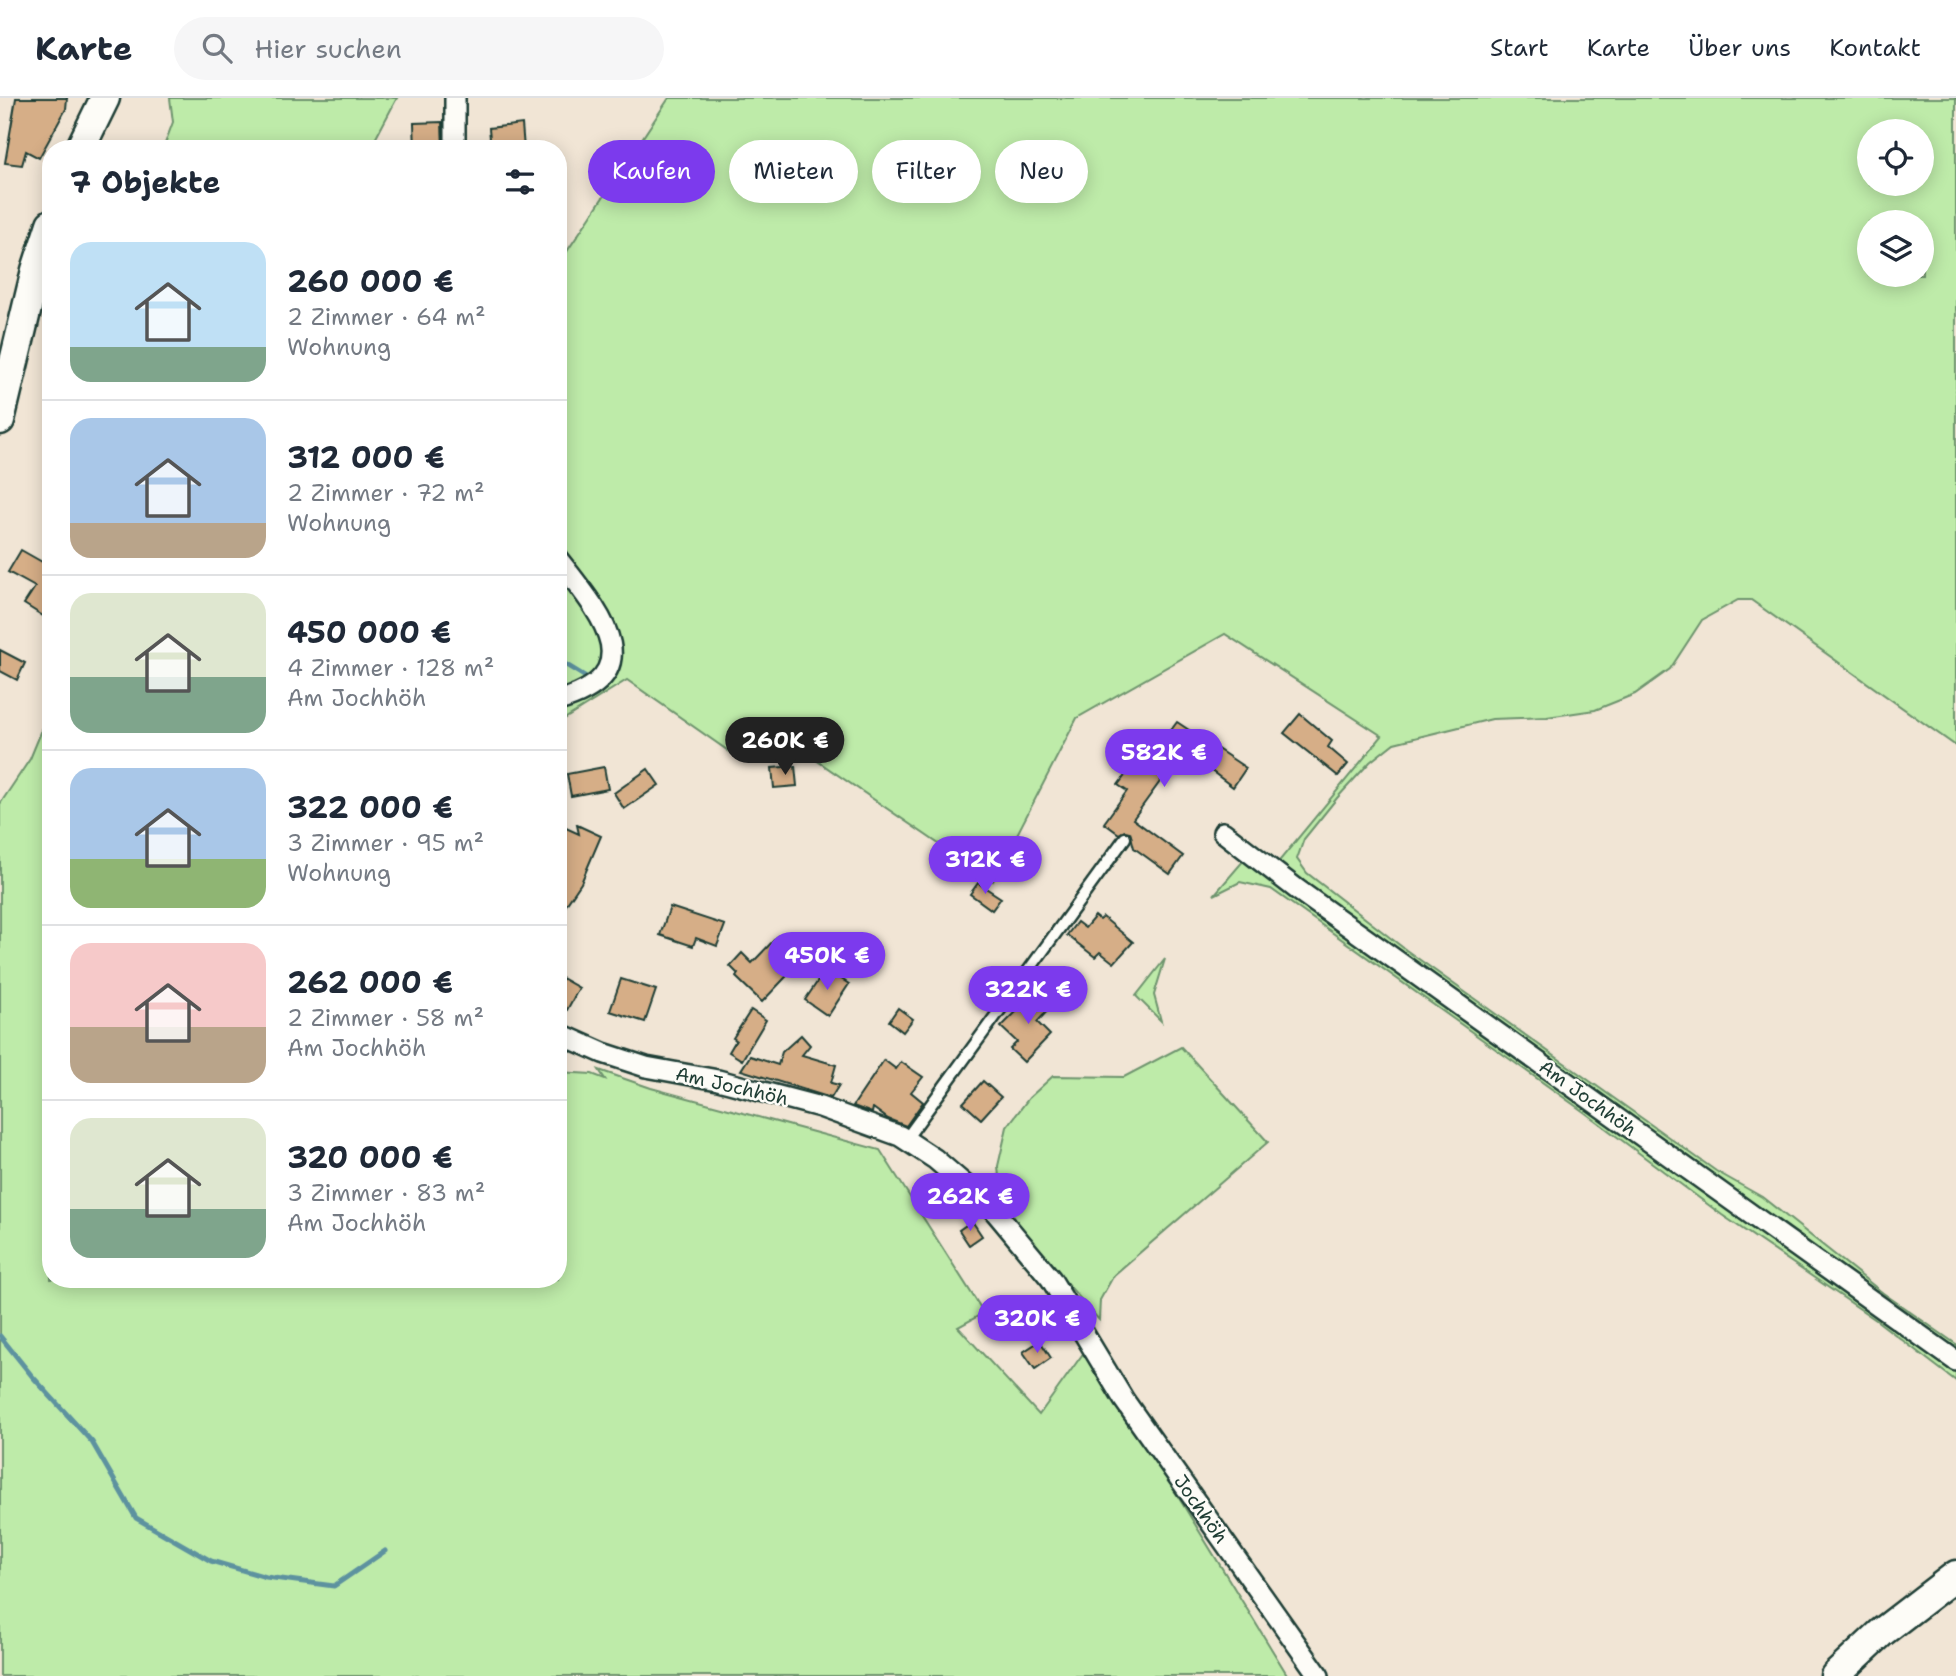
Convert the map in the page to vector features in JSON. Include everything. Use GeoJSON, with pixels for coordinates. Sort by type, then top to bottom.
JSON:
{"type":"FeatureCollection","features":[{"type":"Feature","properties":{"kind":"main road"},"geometry":{"type":"LineString","coordinates":[[84,140],[104,98]]}},
{"type":"Feature","properties":{"kind":"main road"},"geometry":{"type":"LineString","coordinates":[[0,420],[42,252]]}},
{"type":"Feature","properties":{"kind":"main road"},"geometry":{"type":"LineString","coordinates":[[1835,1676],[1956,1575]]}},
{"type":"Feature","properties":{"kind":"street"},"geometry":{"type":"LineString","coordinates":[[455,140],[456,98]]}},
{"type":"Feature","properties":{"kind":"street"},"geometry":{"type":"LineString","coordinates":[[567,572],[594,609],[608,636],[613,659],[600,683],[581,695],[567,699]]}},
{"type":"Feature","properties":{"kind":"street","name":"Am Jochhöh"},"geometry":{"type":"LineString","coordinates":[[1223,832],[1298,890],[1956,1361]]}},
{"type":"Feature","properties":{"kind":"street","name":"Am Jochhöh"},"geometry":{"type":"LineString","coordinates":[[567,1037],[646,1067],[718,1080],[820,1107],[906,1139],[935,1159],[1000,1216],[1052,1279],[1088,1337]]}},
{"type":"Feature","properties":{"kind":"street","name":"Jochhöh"},"geometry":{"type":"LineString","coordinates":[[1088,1337],[1124,1400],[1319,1676]]}},
{"type":"Feature","properties":{"kind":"lane"},"geometry":{"type":"LineString","coordinates":[[906,1139],[1125,838]]}},
{"type":"Feature","properties":{"kind":"green space"},"geometry":{"type":"Polygon","coordinates":[[[170,98],[397,98],[375,140],[166,140],[173,122],[170,98]]]}},
{"type":"Feature","properties":{"kind":"green space"},"geometry":{"type":"Polygon","coordinates":[[[669,98],[1956,98],[1956,746],[1751,600],[1738,600],[1702,620],[1670,669],[1635,694],[1595,710],[1547,717],[1492,719],[1394,743],[1370,762],[1337,798],[1304,839],[1297,859],[1307,873],[1406,950],[1716,1171],[1762,1197],[1883,1293],[1956,1344],[1956,1381],[1876,1320],[1722,1215],[1584,1112],[1271,889],[1240,882],[1214,895],[1244,860],[1267,876],[1382,736],[1225,634],[1077,718],[993,881],[759,721],[737,757],[627,680],[567,717],[567,251],[599,203],[715,203],[715,140],[641,140],[669,98]]]}},
{"type":"Feature","properties":{"kind":"green space"},"geometry":{"type":"Polygon","coordinates":[[[42,730],[42,1288],[567,1288],[567,1073],[592,1074],[605,1079],[599,1070],[651,1088],[880,1150],[984,1313],[958,1327],[1039,1415],[1087,1348],[1288,1676],[0,1676],[0,804],[30,759],[42,730]]]}},
{"type":"Feature","properties":{"kind":"green space"},"geometry":{"type":"Polygon","coordinates":[[[1165,959],[1154,995],[1161,1021],[1136,996],[1165,959]]]}},
{"type":"Feature","properties":{"kind":"green space"},"geometry":{"type":"Polygon","coordinates":[[[1181,1047],[1268,1142],[1114,1275],[1100,1300],[1099,1320],[1002,1209],[998,1166],[1007,1127],[1029,1098],[1053,1076],[1124,1077],[1181,1047]]]}},
{"type":"Feature","properties":{"kind":"building"},"geometry":{"type":"Polygon","coordinates":[[[16,98],[67,98],[66,109],[49,140],[42,140],[39,158],[26,151],[22,165],[5,163],[16,98]]]}},
{"type":"Feature","properties":{"kind":"building"},"geometry":{"type":"Polygon","coordinates":[[[442,122],[443,140],[415,140],[414,123],[442,122]]]}},
{"type":"Feature","properties":{"kind":"building"},"geometry":{"type":"Polygon","coordinates":[[[522,124],[523,140],[490,140],[489,128],[522,124]]]}},
{"type":"Feature","properties":{"kind":"building"},"geometry":{"type":"Polygon","coordinates":[[[21,550],[42,562],[42,615],[24,604],[35,587],[8,572],[21,550]]]}},
{"type":"Feature","properties":{"kind":"building"},"geometry":{"type":"Polygon","coordinates":[[[0,650],[25,663],[17,680],[0,671],[0,650]]]}},
{"type":"Feature","properties":{"kind":"building"},"geometry":{"type":"Polygon","coordinates":[[[1300,714],[1332,741],[1328,747],[1348,764],[1338,776],[1284,733],[1300,714]]]}},
{"type":"Feature","properties":{"kind":"building"},"geometry":{"type":"Polygon","coordinates":[[[1177,722],[1246,768],[1233,787],[1183,750],[1133,819],[1183,856],[1170,874],[1134,848],[1130,832],[1119,834],[1104,823],[1127,791],[1118,785],[1146,747],[1154,753],[1177,722]]]}},
{"type":"Feature","properties":{"kind":"building"},"geometry":{"type":"Polygon","coordinates":[[[795,766],[797,786],[774,788],[772,768],[795,766]]]}},
{"type":"Feature","properties":{"kind":"building"},"geometry":{"type":"Polygon","coordinates":[[[604,767],[608,789],[571,796],[567,774],[604,767]]]}},
{"type":"Feature","properties":{"kind":"building"},"geometry":{"type":"Polygon","coordinates":[[[648,769],[659,785],[624,809],[614,793],[648,769]]]}},
{"type":"Feature","properties":{"kind":"building"},"geometry":{"type":"Polygon","coordinates":[[[577,825],[601,836],[581,883],[567,904],[567,828],[579,834],[577,825]]]}},
{"type":"Feature","properties":{"kind":"building"},"geometry":{"type":"Polygon","coordinates":[[[978,883],[1001,898],[992,910],[970,894],[978,883]]]}},
{"type":"Feature","properties":{"kind":"building"},"geometry":{"type":"Polygon","coordinates":[[[670,907],[725,925],[717,946],[696,938],[693,946],[660,935],[670,907]]]}},
{"type":"Feature","properties":{"kind":"building"},"geometry":{"type":"Polygon","coordinates":[[[1095,916],[1100,920],[1103,917],[1133,942],[1114,963],[1100,952],[1095,957],[1067,935],[1077,922],[1085,928],[1095,916]]]}},
{"type":"Feature","properties":{"kind":"building"},"geometry":{"type":"Polygon","coordinates":[[[778,936],[803,959],[762,1002],[736,977],[738,974],[730,966],[742,953],[752,963],[778,936]]]}},
{"type":"Feature","properties":{"kind":"building"},"geometry":{"type":"Polygon","coordinates":[[[826,969],[849,984],[828,1016],[805,1000],[826,969]]]}},
{"type":"Feature","properties":{"kind":"building"},"geometry":{"type":"Polygon","coordinates":[[[621,979],[656,990],[645,1022],[610,1011],[621,979]]]}},
{"type":"Feature","properties":{"kind":"building"},"geometry":{"type":"Polygon","coordinates":[[[567,981],[579,988],[567,1010],[567,981]]]}},
{"type":"Feature","properties":{"kind":"building"},"geometry":{"type":"Polygon","coordinates":[[[1031,989],[1051,1007],[1037,1022],[1050,1035],[1024,1062],[1010,1049],[1017,1042],[1001,1027],[1023,1005],[1019,1001],[1031,989]]]}},
{"type":"Feature","properties":{"kind":"building"},"geometry":{"type":"Polygon","coordinates":[[[898,1008],[913,1019],[903,1032],[889,1021],[898,1008]]]}},
{"type":"Feature","properties":{"kind":"building"},"geometry":{"type":"Polygon","coordinates":[[[751,1010],[766,1020],[742,1060],[729,1052],[736,1040],[733,1038],[751,1010]]]}},
{"type":"Feature","properties":{"kind":"building"},"geometry":{"type":"Polygon","coordinates":[[[801,1035],[810,1045],[802,1055],[836,1065],[831,1083],[839,1085],[831,1098],[741,1070],[750,1056],[778,1065],[782,1052],[801,1035]]]}},
{"type":"Feature","properties":{"kind":"building"},"geometry":{"type":"Polygon","coordinates":[[[884,1060],[896,1069],[901,1062],[923,1077],[911,1092],[923,1102],[906,1126],[888,1119],[873,1108],[872,1113],[853,1106],[884,1060]]]}},
{"type":"Feature","properties":{"kind":"building"},"geometry":{"type":"Polygon","coordinates":[[[983,1081],[1001,1097],[981,1119],[963,1103],[983,1081]]]}},
{"type":"Feature","properties":{"kind":"building"},"geometry":{"type":"Polygon","coordinates":[[[972,1221],[982,1236],[969,1245],[959,1230],[972,1221]]]}},
{"type":"Feature","properties":{"kind":"building"},"geometry":{"type":"Polygon","coordinates":[[[1040,1341],[1051,1358],[1035,1369],[1023,1352],[1040,1341]]]}},
{"type":"Feature","properties":{"kind":"waterway"},"geometry":{"type":"LineString","coordinates":[[567,665],[586,677]]}},
{"type":"Feature","properties":{"kind":"waterway"},"geometry":{"type":"LineString","coordinates":[[0,1336],[92,1442],[136,1518],[211,1561],[266,1577],[334,1586],[385,1551]]}}]}
